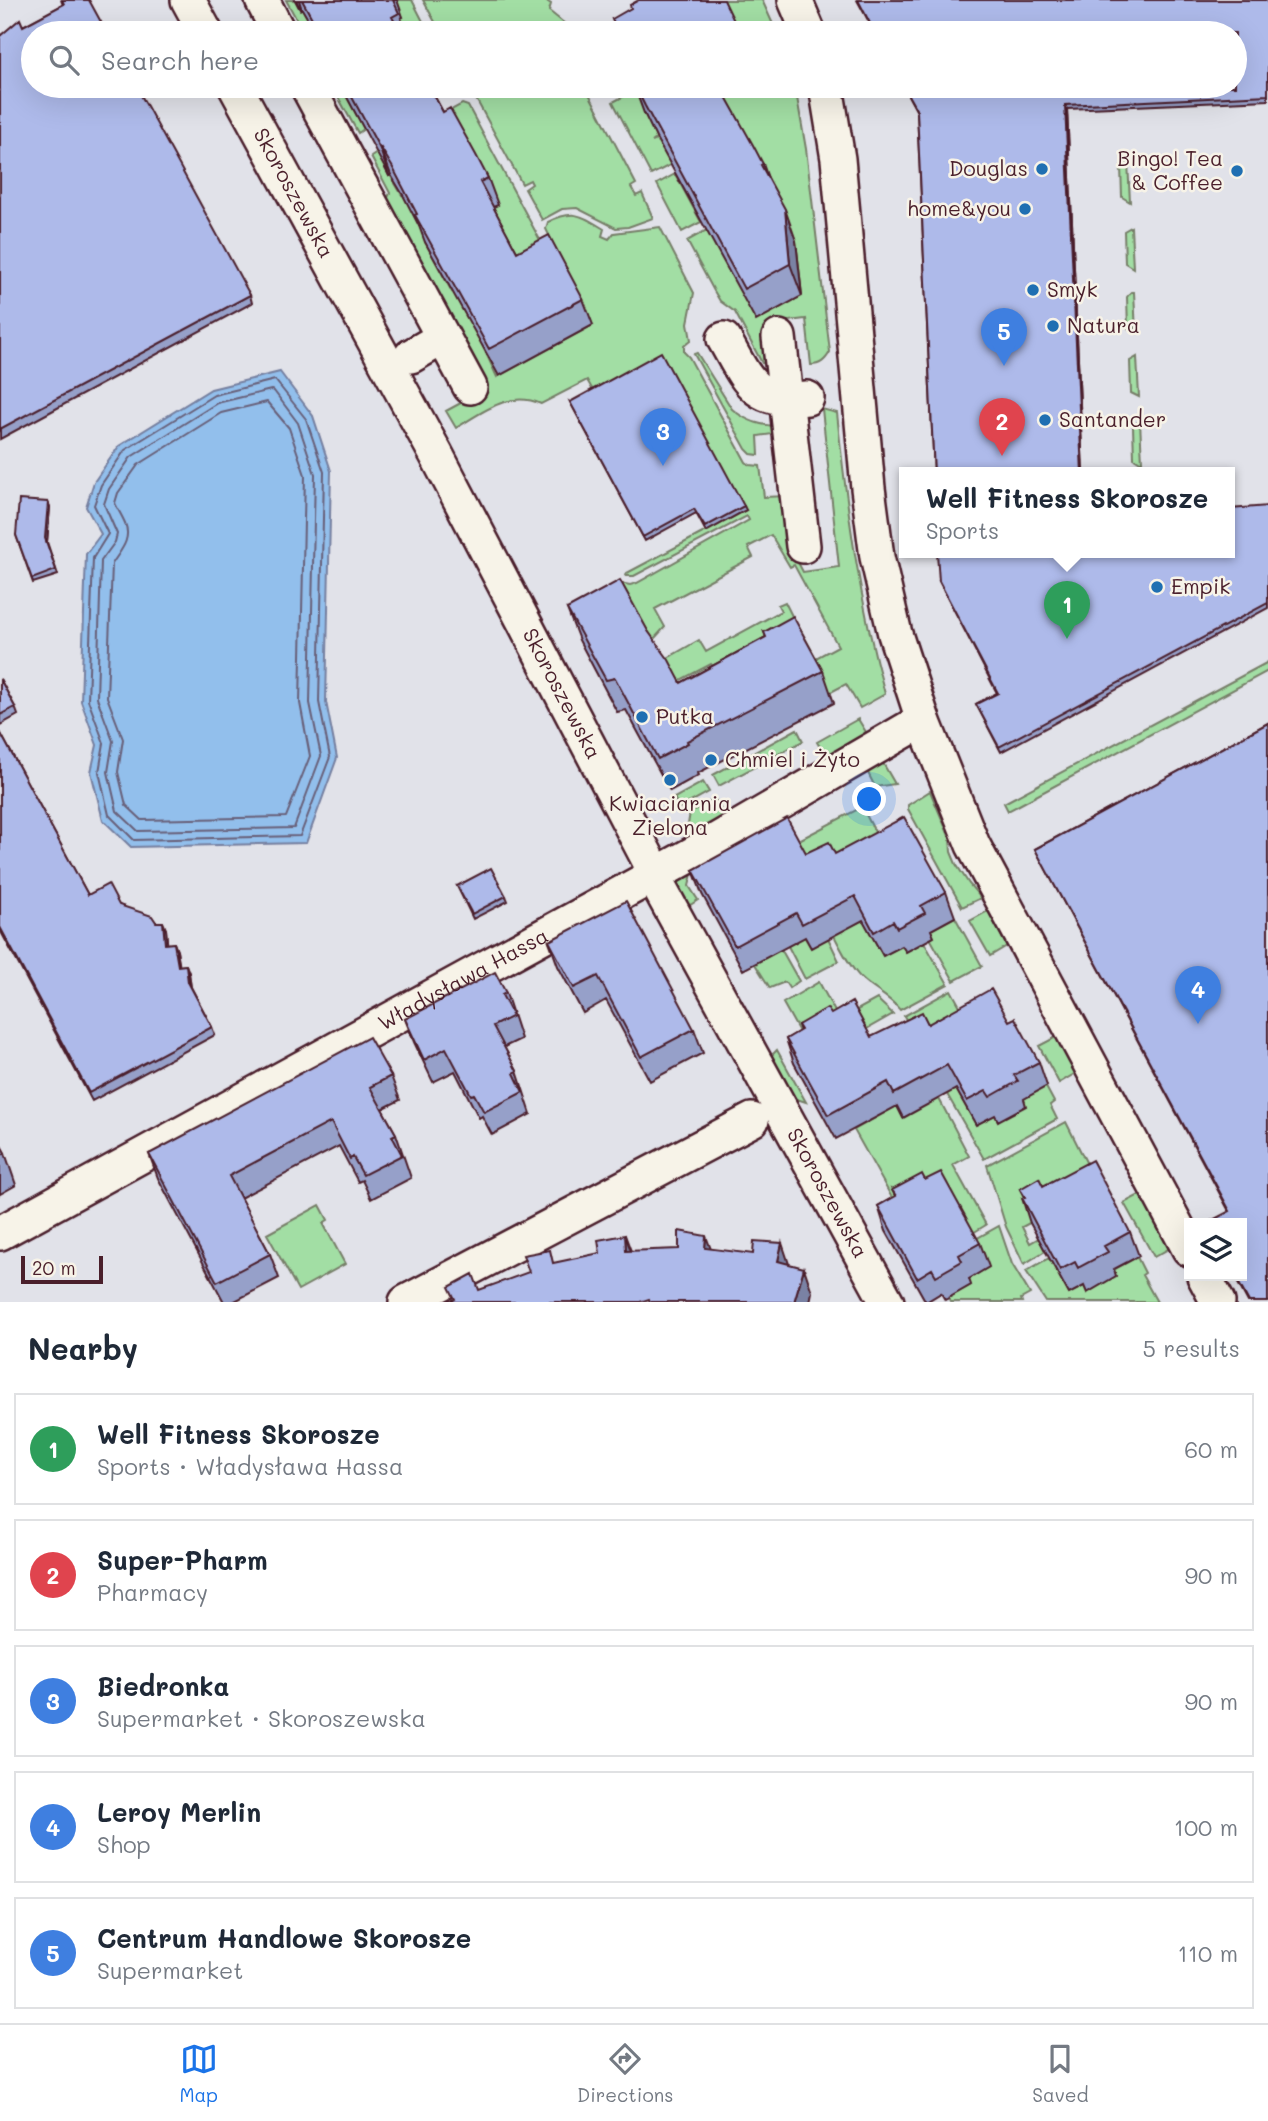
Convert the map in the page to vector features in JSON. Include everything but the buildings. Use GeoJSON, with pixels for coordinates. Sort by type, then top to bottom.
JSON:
{"type":"FeatureCollection","features":[{"type":"Feature","properties":{"kind":"street"},"geometry":{"type":"LineString","coordinates":[[188,0],[199,21]]}},
{"type":"Feature","properties":{"kind":"street"},"geometry":{"type":"LineString","coordinates":[[262,0],[273,21]]}},
{"type":"Feature","properties":{"kind":"street"},"geometry":{"type":"LineString","coordinates":[[795,0],[804,21]]}},
{"type":"Feature","properties":{"kind":"street","name":"Skoroszewska"},"geometry":{"type":"LineString","coordinates":[[242,98],[447,474],[656,874],[660,889],[887,1302]]}},
{"type":"Feature","properties":{"kind":"street"},"geometry":{"type":"LineString","coordinates":[[313,98],[470,387]]}},
{"type":"Feature","properties":{"kind":"street"},"geometry":{"type":"LineString","coordinates":[[828,98],[838,159],[868,488],[877,557],[895,634],[923,720],[972,845],[1184,1241]]}},
{"type":"Feature","properties":{"kind":"street"},"geometry":{"type":"LineString","coordinates":[[779,337],[797,399],[803,546]]}},
{"type":"Feature","properties":{"kind":"street"},"geometry":{"type":"LineString","coordinates":[[411,356],[442,338]]}},
{"type":"Feature","properties":{"kind":"street"},"geometry":{"type":"LineString","coordinates":[[724,339],[752,387],[797,399]]}},
{"type":"Feature","properties":{"kind":"street","name":"Władysława Hassa"},"geometry":{"type":"LineString","coordinates":[[0,1233],[656,874],[923,720]]}},
{"type":"Feature","properties":{"kind":"street"},"geometry":{"type":"LineString","coordinates":[[406,1302],[752,1120]]}},
{"type":"Feature","properties":{"kind":"street"},"geometry":{"type":"LineString","coordinates":[[1207,1281],[1218,1302]]}},
{"type":"Feature","properties":{"kind":"green space"},"geometry":{"type":"Polygon","coordinates":[[[286,0],[295,0],[309,21],[297,21],[286,0]]]}},
{"type":"Feature","properties":{"kind":"green space"},"geometry":{"type":"Polygon","coordinates":[[[394,0],[412,0],[423,21],[399,21],[398,19],[403,17],[394,0]]]}},
{"type":"Feature","properties":{"kind":"green space"},"geometry":{"type":"Polygon","coordinates":[[[423,0],[545,0],[551,4],[549,11],[562,21],[434,21],[423,0]]]}},
{"type":"Feature","properties":{"kind":"green space"},"geometry":{"type":"Polygon","coordinates":[[[717,0],[762,0],[772,21],[730,21],[717,0]]]}},
{"type":"Feature","properties":{"kind":"green space"},"geometry":{"type":"Polygon","coordinates":[[[339,98],[347,98],[364,129],[358,133],[339,98]]]}},
{"type":"Feature","properties":{"kind":"green space"},"geometry":{"type":"Polygon","coordinates":[[[475,98],[591,98],[636,184],[631,187],[636,196],[642,193],[653,218],[628,227],[616,228],[577,208],[562,209],[542,220],[525,189],[532,184],[530,180],[522,184],[475,98]]]}},
{"type":"Feature","properties":{"kind":"green space"},"geometry":{"type":"Polygon","coordinates":[[[620,98],[641,98],[657,138],[652,142],[659,139],[672,164],[651,175],[613,102],[620,98]]]}},
{"type":"Feature","properties":{"kind":"green space"},"geometry":{"type":"Polygon","coordinates":[[[712,98],[797,98],[806,149],[830,352],[824,360],[811,365],[806,319],[782,322],[765,330],[761,335],[771,365],[762,363],[735,312],[720,301],[687,241],[707,230],[712,98]]]}},
{"type":"Feature","properties":{"kind":"green space"},"geometry":{"type":"Polygon","coordinates":[[[462,104],[468,106],[540,240],[516,258],[490,209],[497,205],[440,116],[462,104]]]}},
{"type":"Feature","properties":{"kind":"green space"},"geometry":{"type":"Polygon","coordinates":[[[377,153],[402,195],[405,194],[425,242],[452,292],[457,290],[497,377],[593,325],[546,229],[548,222],[577,215],[604,229],[602,236],[609,239],[614,233],[660,227],[694,293],[688,323],[691,340],[684,346],[684,352],[746,462],[760,466],[764,497],[787,496],[792,551],[803,572],[839,567],[822,409],[837,413],[855,555],[885,694],[860,708],[846,684],[829,693],[799,627],[816,658],[838,646],[794,565],[790,567],[771,535],[748,547],[753,557],[655,609],[665,627],[653,640],[620,583],[637,583],[749,520],[747,516],[634,576],[626,576],[627,573],[746,510],[595,394],[587,380],[541,404],[529,400],[507,401],[456,428],[446,411],[483,391],[386,202],[390,193],[371,157],[377,153]]]}},
{"type":"Feature","properties":{"kind":"green space"},"geometry":{"type":"Polygon","coordinates":[[[1128,161],[1130,202],[1122,197],[1121,166],[1128,161]]]}},
{"type":"Feature","properties":{"kind":"green space"},"geometry":{"type":"Polygon","coordinates":[[[675,174],[701,222],[682,232],[657,184],[675,174]]]}},
{"type":"Feature","properties":{"kind":"green space"},"geometry":{"type":"Polygon","coordinates":[[[1131,227],[1133,268],[1125,263],[1124,231],[1131,227]]]}},
{"type":"Feature","properties":{"kind":"green space"},"geometry":{"type":"Polygon","coordinates":[[[1134,292],[1136,333],[1128,328],[1127,297],[1134,292]]]}},
{"type":"Feature","properties":{"kind":"green space"},"geometry":{"type":"Polygon","coordinates":[[[697,353],[732,409],[754,422],[779,426],[780,433],[758,436],[759,455],[751,454],[746,449],[694,354],[697,353]]]}},
{"type":"Feature","properties":{"kind":"green space"},"geometry":{"type":"Polygon","coordinates":[[[1137,357],[1139,397],[1131,393],[1130,361],[1137,357]]]}},
{"type":"Feature","properties":{"kind":"green space"},"geometry":{"type":"Polygon","coordinates":[[[1140,421],[1142,463],[1134,458],[1133,426],[1140,421]]]}},
{"type":"Feature","properties":{"kind":"green space"},"geometry":{"type":"Polygon","coordinates":[[[785,602],[795,622],[713,667],[711,664],[671,685],[659,663],[699,640],[706,652],[781,611],[778,605],[785,602]]]}},
{"type":"Feature","properties":{"kind":"green space"},"geometry":{"type":"Polygon","coordinates":[[[1268,662],[1268,671],[1008,811],[1004,803],[1268,662]]]}},
{"type":"Feature","properties":{"kind":"green space"},"geometry":{"type":"Polygon","coordinates":[[[858,719],[869,737],[828,760],[817,742],[858,719]]]}},
{"type":"Feature","properties":{"kind":"green space"},"geometry":{"type":"Polygon","coordinates":[[[797,729],[803,741],[719,786],[713,775],[797,729]]]}},
{"type":"Feature","properties":{"kind":"green space"},"geometry":{"type":"Polygon","coordinates":[[[880,758],[895,784],[875,787],[865,767],[880,758]]]}},
{"type":"Feature","properties":{"kind":"green space"},"geometry":{"type":"Polygon","coordinates":[[[703,782],[709,792],[680,808],[674,798],[703,782]]]}},
{"type":"Feature","properties":{"kind":"green space"},"geometry":{"type":"Polygon","coordinates":[[[930,791],[950,838],[951,852],[956,864],[981,898],[962,907],[908,809],[908,805],[930,791]]]}},
{"type":"Feature","properties":{"kind":"green space"},"geometry":{"type":"Polygon","coordinates":[[[715,799],[725,817],[689,836],[687,831],[690,812],[715,799]]]}},
{"type":"Feature","properties":{"kind":"green space"},"geometry":{"type":"Polygon","coordinates":[[[862,807],[887,855],[815,878],[795,842],[862,807]]]}},
{"type":"Feature","properties":{"kind":"green space"},"geometry":{"type":"Polygon","coordinates":[[[688,867],[692,874],[689,886],[698,900],[687,907],[679,882],[688,867]]]}},
{"type":"Feature","properties":{"kind":"green space"},"geometry":{"type":"Polygon","coordinates":[[[988,911],[1007,946],[990,956],[970,921],[988,911]]]}},
{"type":"Feature","properties":{"kind":"green space"},"geometry":{"type":"Polygon","coordinates":[[[955,917],[982,966],[954,981],[930,938],[930,930],[955,917]]]}},
{"type":"Feature","properties":{"kind":"green space"},"geometry":{"type":"Polygon","coordinates":[[[863,920],[883,956],[902,946],[906,952],[924,942],[948,984],[900,1010],[856,973],[831,930],[847,928],[863,920]]]}},
{"type":"Feature","properties":{"kind":"green space"},"geometry":{"type":"Polygon","coordinates":[[[804,936],[811,948],[828,938],[839,961],[805,979],[788,946],[804,936]]]}},
{"type":"Feature","properties":{"kind":"green space"},"geometry":{"type":"Polygon","coordinates":[[[781,949],[799,981],[789,988],[785,982],[770,988],[755,964],[781,949]]]}},
{"type":"Feature","properties":{"kind":"green space"},"geometry":{"type":"Polygon","coordinates":[[[819,982],[847,1034],[808,1048],[783,1003],[819,982]]]}},
{"type":"Feature","properties":{"kind":"green space"},"geometry":{"type":"Polygon","coordinates":[[[951,990],[972,1028],[918,1041],[904,1016],[951,990]]]}},
{"type":"Feature","properties":{"kind":"green space"},"geometry":{"type":"Polygon","coordinates":[[[877,999],[893,1014],[863,1031],[846,1016],[877,999]]]}},
{"type":"Feature","properties":{"kind":"green space"},"geometry":{"type":"Polygon","coordinates":[[[1056,1037],[1076,1073],[1059,1083],[1039,1046],[1056,1037]]]}},
{"type":"Feature","properties":{"kind":"green space"},"geometry":{"type":"Polygon","coordinates":[[[777,1050],[806,1102],[790,1097],[770,1060],[777,1050]]]}},
{"type":"Feature","properties":{"kind":"green space"},"geometry":{"type":"Polygon","coordinates":[[[953,1084],[976,1125],[995,1115],[998,1121],[1023,1099],[1046,1087],[1054,1102],[1050,1105],[1057,1119],[984,1159],[944,1089],[953,1084]]]}},
{"type":"Feature","properties":{"kind":"green space"},"geometry":{"type":"Polygon","coordinates":[[[936,1093],[969,1156],[953,1165],[986,1225],[971,1234],[901,1214],[854,1130],[897,1106],[903,1117],[920,1108],[936,1093]]]}},
{"type":"Feature","properties":{"kind":"green space"},"geometry":{"type":"Polygon","coordinates":[[[1066,1122],[1098,1186],[1022,1227],[1030,1243],[1039,1238],[1045,1251],[1024,1264],[1006,1227],[987,1165],[1066,1122]]]}},
{"type":"Feature","properties":{"kind":"green space"},"geometry":{"type":"Polygon","coordinates":[[[1141,1194],[1170,1248],[1154,1257],[1124,1203],[1141,1194]]]}},
{"type":"Feature","properties":{"kind":"green space"},"geometry":{"type":"Polygon","coordinates":[[[320,1205],[328,1220],[323,1223],[345,1264],[298,1290],[267,1234],[320,1205]]]}},
{"type":"Feature","properties":{"kind":"green space"},"geometry":{"type":"Polygon","coordinates":[[[999,1226],[1012,1264],[1030,1294],[1021,1299],[1022,1302],[950,1302],[948,1298],[971,1285],[968,1279],[988,1267],[974,1240],[999,1226]]]}},
{"type":"Feature","properties":{"kind":"green space"},"geometry":{"type":"Polygon","coordinates":[[[1137,1257],[1145,1273],[1142,1275],[1157,1302],[1046,1302],[1026,1271],[1049,1258],[1069,1294],[1137,1257]]]}},
{"type":"Feature","properties":{"kind":"water"},"geometry":{"type":"Polygon","coordinates":[[[280,372],[313,416],[331,471],[326,702],[337,758],[306,843],[131,847],[103,820],[91,772],[97,745],[81,701],[86,554],[101,534],[86,507],[94,482],[119,446],[211,389],[280,372]]]}},
{"type":"Feature","properties":{"kind":"place","name":"Douglas"},"geometry":{"type":"Point","coordinates":[1042,169]}},
{"type":"Feature","properties":{"kind":"place","name":"Bingo! Tea & Coffee"},"geometry":{"type":"Point","coordinates":[1237,171]}},
{"type":"Feature","properties":{"kind":"place","name":"home&you"},"geometry":{"type":"Point","coordinates":[1025,209]}},
{"type":"Feature","properties":{"kind":"place","name":"Smyk"},"geometry":{"type":"Point","coordinates":[1033,290]}},
{"type":"Feature","properties":{"kind":"place","name":"Natura"},"geometry":{"type":"Point","coordinates":[1053,326]}},
{"type":"Feature","properties":{"kind":"place","name":"Centrum Handlowe Skorosze"},"geometry":{"type":"Point","coordinates":[1004,366]}},
{"type":"Feature","properties":{"kind":"place","name":"Santander"},"geometry":{"type":"Point","coordinates":[1045,420]}},
{"type":"Feature","properties":{"kind":"place","name":"Super-Pharm"},"geometry":{"type":"Point","coordinates":[1002,456]}},
{"type":"Feature","properties":{"kind":"place","name":"Biedronka"},"geometry":{"type":"Point","coordinates":[663,466]}},
{"type":"Feature","properties":{"kind":"place","name":"Empik"},"geometry":{"type":"Point","coordinates":[1157,587]}},
{"type":"Feature","properties":{"kind":"place","name":"Well Fitness Skorosze"},"geometry":{"type":"Point","coordinates":[1067,639]}},
{"type":"Feature","properties":{"kind":"place","name":"Putka"},"geometry":{"type":"Point","coordinates":[642,717]}},
{"type":"Feature","properties":{"kind":"place","name":"Chmiel i Żyto"},"geometry":{"type":"Point","coordinates":[711,760]}},
{"type":"Feature","properties":{"kind":"place","name":"Kwiaciarnia Zielona"},"geometry":{"type":"Point","coordinates":[670,780]}},
{"type":"Feature","properties":{"kind":"place","name":"Leroy Merlin"},"geometry":{"type":"Point","coordinates":[1198,1024]}}]}
